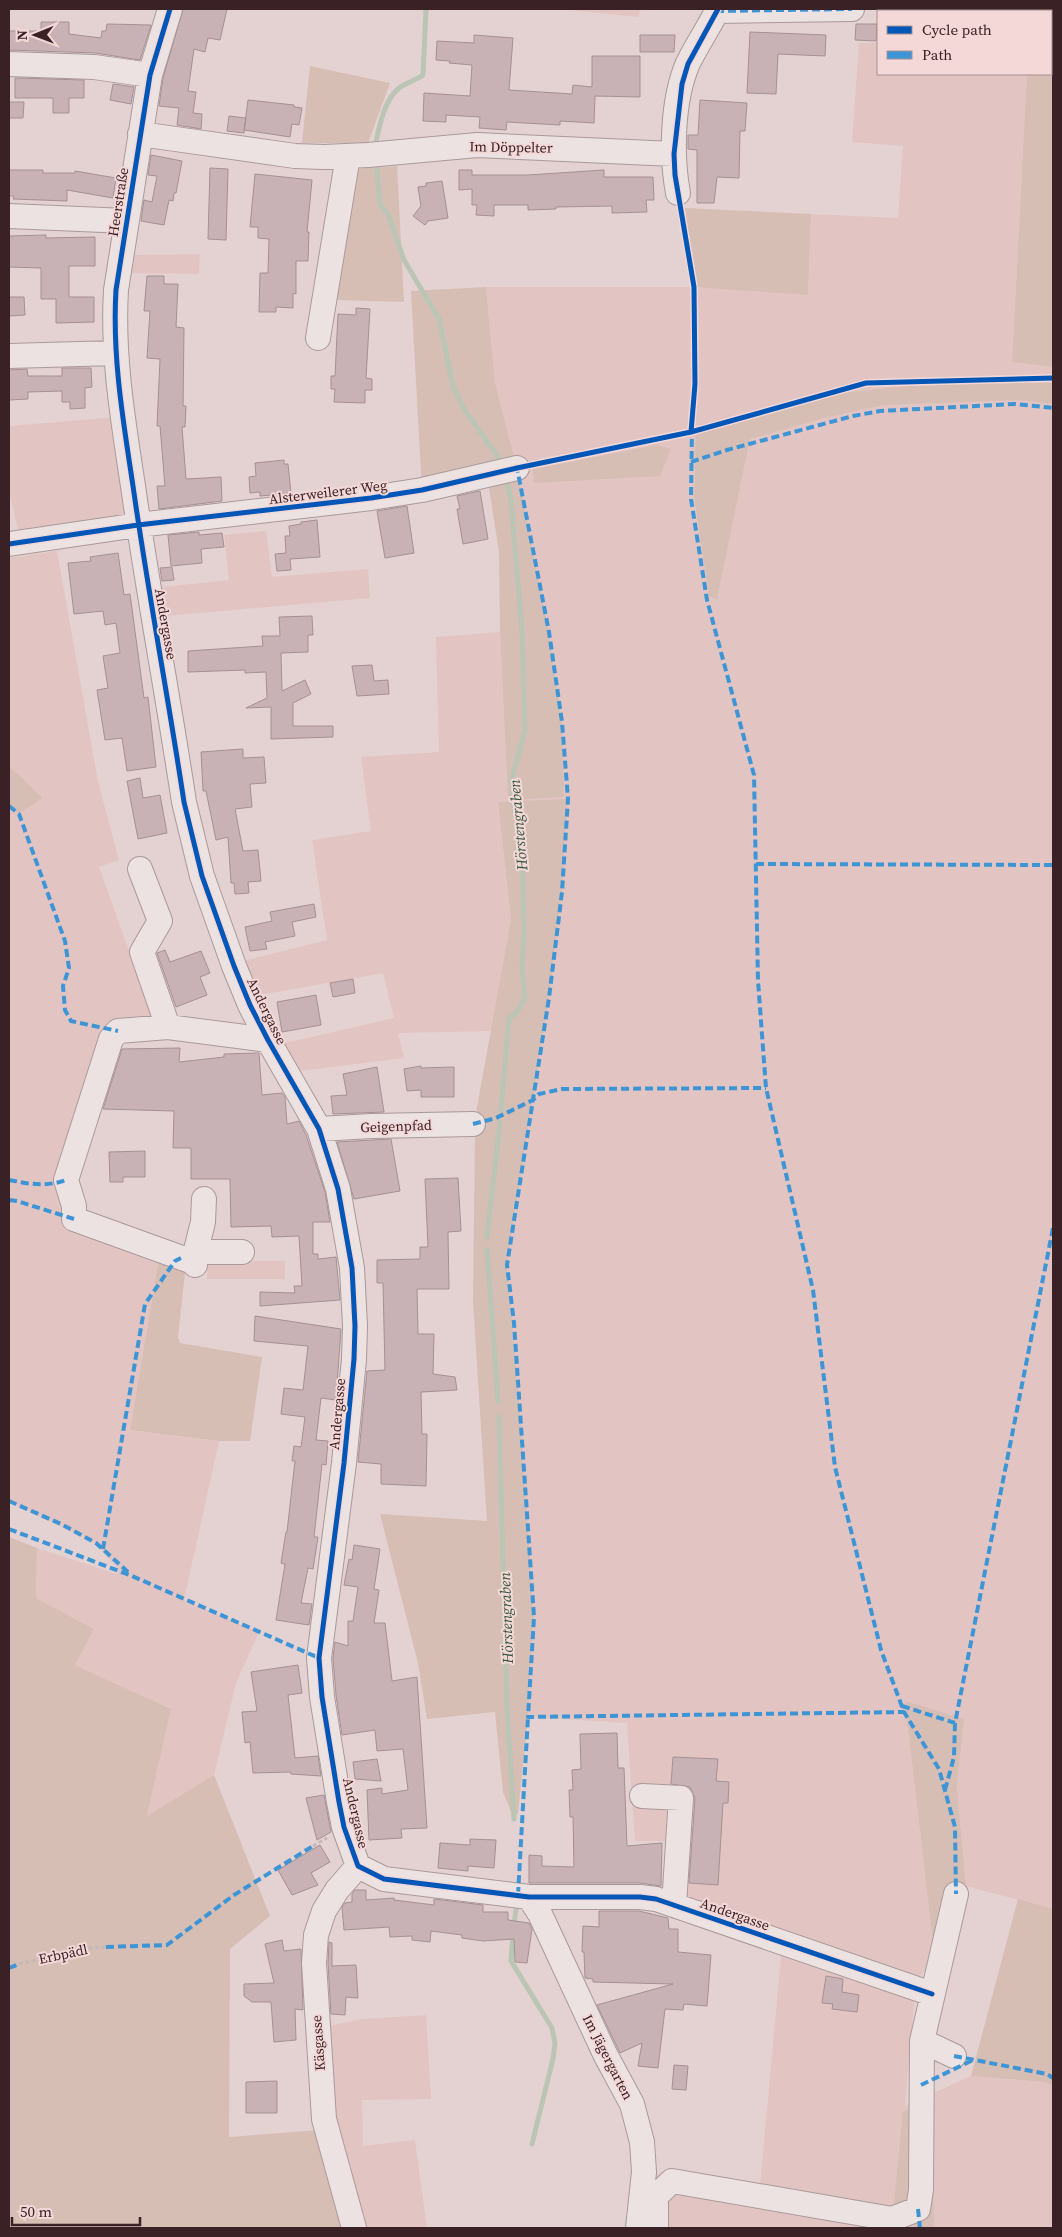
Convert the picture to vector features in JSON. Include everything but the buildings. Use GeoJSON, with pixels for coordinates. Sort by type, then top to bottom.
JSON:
{"type":"FeatureCollection","features":[{"type":"Feature","properties":{"kind":"street","name":"Heerstraße"},"geometry":{"type":"LineString","coordinates":[[120,402],[115,353],[116,290],[150,74],[170,9]]}},
{"type":"Feature","properties":{"kind":"street"},"geometry":{"type":"LineString","coordinates":[[678,194],[674,154],[682,84],[688,64],[717,10],[852,9]]}},
{"type":"Feature","properties":{"kind":"street"},"geometry":{"type":"LineString","coordinates":[[9,64],[94,67],[150,74]]}},
{"type":"Feature","properties":{"kind":"street","name":"Im Döppelter"},"geometry":{"type":"LineString","coordinates":[[140,134],[296,156],[348,156],[477,145],[674,154]]}},
{"type":"Feature","properties":{"kind":"street"},"geometry":{"type":"LineString","coordinates":[[318,338],[348,156]]}},
{"type":"Feature","properties":{"kind":"street"},"geometry":{"type":"LineString","coordinates":[[9,216],[127,221]]}},
{"type":"Feature","properties":{"kind":"street"},"geometry":{"type":"LineString","coordinates":[[9,356],[115,353]]}},
{"type":"Feature","properties":{"kind":"street","name":"Andergasse"},"geometry":{"type":"LineString","coordinates":[[120,402],[138,525],[191,836],[202,876],[250,1005],[319,1129],[338,1189],[352,1268],[355,1326],[344,1463],[319,1658],[322,1697],[339,1802],[344,1827],[358,1866],[384,1879],[529,1897],[640,1897],[674,1904],[932,1994]]}},
{"type":"Feature","properties":{"kind":"street","name":"Alsterweilerer Weg"},"geometry":{"type":"LineString","coordinates":[[9,544],[138,525],[371,498],[422,490],[517,468]]}},
{"type":"Feature","properties":{"kind":"street"},"geometry":{"type":"LineString","coordinates":[[140,869],[160,921],[142,952],[168,1027]]}},
{"type":"Feature","properties":{"kind":"street"},"geometry":{"type":"LineString","coordinates":[[242,1252],[195,1260],[74,1219],[74,1206],[66,1180],[111,1039],[118,1031],[168,1027],[268,1040]]}},
{"type":"Feature","properties":{"kind":"street","name":"Geigenpfad"},"geometry":{"type":"LineString","coordinates":[[319,1129],[473,1124]]}},
{"type":"Feature","properties":{"kind":"street"},"geometry":{"type":"LineString","coordinates":[[195,1260],[203,1222],[204,1199]]}},
{"type":"Feature","properties":{"kind":"street"},"geometry":{"type":"LineString","coordinates":[[642,1796],[682,1798],[674,1904]]}},
{"type":"Feature","properties":{"kind":"street","name":"Käsgasse"},"geometry":{"type":"LineString","coordinates":[[354,2228],[324,2119],[314,1963],[316,1935],[324,1911],[337,1890],[358,1866]]}},
{"type":"Feature","properties":{"kind":"street"},"geometry":{"type":"LineString","coordinates":[[656,2228],[656,2196],[672,2181],[892,2219],[918,2210],[921,2190],[922,2041],[956,1894]]}},
{"type":"Feature","properties":{"kind":"street","name":"Im Jägergarten"},"geometry":{"type":"LineString","coordinates":[[529,1897],[540,1914],[605,2054],[632,2104],[642,2142],[644,2172],[638,2228]]}},
{"type":"Feature","properties":{"kind":"street"},"geometry":{"type":"LineString","coordinates":[[922,2041],[954,2056]]}},
{"type":"Feature","properties":{"kind":"shaded area"},"geometry":{"type":"Polygon","coordinates":[[[559,9],[641,9],[638,17],[559,9]]]}},
{"type":"Feature","properties":{"kind":"shaded area"},"geometry":{"type":"Polygon","coordinates":[[[921,9],[1031,9],[1031,10],[921,9]]]}},
{"type":"Feature","properties":{"kind":"shaded area"},"geometry":{"type":"Polygon","coordinates":[[[1053,9],[1053,367],[1012,362],[1027,75],[1052,75],[1052,10],[1031,10],[1053,9]]]}},
{"type":"Feature","properties":{"kind":"shaded area"},"geometry":{"type":"Polygon","coordinates":[[[859,43],[877,43],[877,75],[1027,75],[1012,362],[1053,367],[1053,1909],[966,1886],[957,1787],[964,1719],[935,1959],[916,1981],[905,2106],[971,2076],[1044,2082],[1053,2086],[1053,2228],[638,2228],[644,2172],[760,2187],[782,1946],[672,1900],[670,1841],[635,1841],[627,1723],[528,1717],[534,1617],[521,1423],[507,1265],[549,998],[498,802],[511,919],[491,1031],[398,1033],[404,1058],[300,1071],[281,1044],[394,1018],[383,973],[255,996],[243,961],[327,940],[312,840],[371,831],[361,757],[439,752],[436,637],[500,632],[508,799],[562,722],[549,632],[517,468],[495,383],[486,287],[694,287],[808,294],[811,214],[898,218],[903,146],[852,142],[859,43]],[[750,439],[695,454],[694,499],[709,596],[717,600],[750,439]]]}},
{"type":"Feature","properties":{"kind":"shaded area"},"geometry":{"type":"Polygon","coordinates":[[[310,66],[390,83],[368,143],[302,143],[310,66]]]}},
{"type":"Feature","properties":{"kind":"shaded area"},"geometry":{"type":"Polygon","coordinates":[[[397,166],[404,302],[336,300],[354,169],[397,166]]]}},
{"type":"Feature","properties":{"kind":"shaded area"},"geometry":{"type":"Polygon","coordinates":[[[685,208],[811,214],[808,295],[694,287],[685,208]]]}},
{"type":"Feature","properties":{"kind":"shaded area"},"geometry":{"type":"Polygon","coordinates":[[[200,254],[199,274],[130,273],[132,255],[200,254]]]}},
{"type":"Feature","properties":{"kind":"shaded area"},"geometry":{"type":"Polygon","coordinates":[[[486,287],[495,383],[517,468],[549,632],[562,722],[564,797],[508,800],[500,632],[499,552],[487,475],[422,490],[411,291],[486,287]]]}},
{"type":"Feature","properties":{"kind":"shaded area"},"geometry":{"type":"Polygon","coordinates":[[[1015,382],[1053,383],[1053,404],[1020,400],[884,405],[828,417],[750,439],[717,600],[709,596],[694,498],[696,429],[793,403],[872,389],[1015,382]]]}},
{"type":"Feature","properties":{"kind":"shaded area"},"geometry":{"type":"Polygon","coordinates":[[[117,417],[133,520],[19,534],[9,490],[9,426],[117,417]]]}},
{"type":"Feature","properties":{"kind":"shaded area"},"geometry":{"type":"Polygon","coordinates":[[[657,445],[671,449],[660,476],[534,483],[533,469],[657,445]]]}},
{"type":"Feature","properties":{"kind":"shaded area"},"geometry":{"type":"Polygon","coordinates":[[[266,531],[272,577],[368,569],[370,598],[165,616],[162,587],[229,580],[224,535],[266,531]]]}},
{"type":"Feature","properties":{"kind":"shaded area"},"geometry":{"type":"Polygon","coordinates":[[[57,551],[98,782],[119,860],[99,867],[154,1020],[118,1031],[87,1107],[74,1206],[160,1252],[130,1430],[219,1441],[184,1600],[259,1632],[236,1683],[214,1775],[147,1817],[171,1709],[75,1665],[94,1629],[36,1598],[37,1548],[117,1574],[118,1570],[96,1543],[9,1502],[9,808],[19,814],[43,798],[9,766],[9,558],[57,551]]]}},
{"type":"Feature","properties":{"kind":"shaded area"},"geometry":{"type":"Polygon","coordinates":[[[9,766],[43,798],[19,814],[9,808],[9,766]]]}},
{"type":"Feature","properties":{"kind":"shaded area"},"geometry":{"type":"Polygon","coordinates":[[[568,799],[562,892],[549,998],[507,1265],[521,1423],[534,1617],[528,1717],[518,1813],[514,1819],[503,1792],[495,1712],[427,1719],[418,1663],[380,1514],[487,1521],[473,1302],[475,1134],[476,1113],[511,919],[498,802],[568,799]]]}},
{"type":"Feature","properties":{"kind":"shaded area"},"geometry":{"type":"Polygon","coordinates":[[[160,1252],[193,1262],[185,1273],[178,1337],[180,1343],[262,1357],[250,1441],[219,1441],[130,1430],[160,1252]]]}},
{"type":"Feature","properties":{"kind":"shaded area"},"geometry":{"type":"Polygon","coordinates":[[[208,1261],[285,1261],[285,1279],[207,1279],[208,1261]]]}},
{"type":"Feature","properties":{"kind":"shaded area"},"geometry":{"type":"Polygon","coordinates":[[[9,1537],[37,1548],[36,1598],[94,1629],[75,1665],[171,1709],[147,1816],[214,1775],[270,1916],[230,1949],[229,2137],[320,2130],[349,2228],[9,2228],[9,1537]]]}},
{"type":"Feature","properties":{"kind":"shaded area"},"geometry":{"type":"Polygon","coordinates":[[[905,1701],[964,1719],[957,1787],[966,1886],[950,1889],[935,1959],[905,1701]]]}},
{"type":"Feature","properties":{"kind":"shaded area"},"geometry":{"type":"Polygon","coordinates":[[[1018,1899],[1053,1909],[1053,2086],[1044,2082],[971,2076],[1018,1899]]]}},
{"type":"Feature","properties":{"kind":"shaded area"},"geometry":{"type":"Polygon","coordinates":[[[426,2015],[431,2099],[362,2100],[363,2146],[415,2140],[427,2228],[357,2228],[329,2122],[319,2028],[363,2019],[426,2015]]]}},
{"type":"Feature","properties":{"kind":"shaded area"},"geometry":{"type":"Polygon","coordinates":[[[931,2100],[934,2228],[915,2228],[915,2226],[893,2213],[903,2111],[931,2100]]]}},
{"type":"Feature","properties":{"kind":"waterway","name":"Hörstengraben"},"geometry":{"type":"LineString","coordinates":[[376,142],[383,113],[394,93],[402,86],[423,75],[426,9]]}},
{"type":"Feature","properties":{"kind":"waterway","name":"Hörstengraben"},"geometry":{"type":"LineString","coordinates":[[377,169],[380,205],[388,214],[404,260],[439,319],[453,386],[464,409],[503,464]]}},
{"type":"Feature","properties":{"kind":"waterway","name":"Hörstengraben"},"geometry":{"type":"LineString","coordinates":[[501,1110],[509,1018],[517,1012],[525,998],[522,967],[524,935],[522,837],[513,804],[512,778],[525,730],[522,631],[511,501],[506,478]]}},
{"type":"Feature","properties":{"kind":"waterway","name":"Hörstengraben"},"geometry":{"type":"LineString","coordinates":[[487,1237],[500,1122]]}},
{"type":"Feature","properties":{"kind":"waterway","name":"Hörstengraben"},"geometry":{"type":"LineString","coordinates":[[487,1249],[498,1401]]}},
{"type":"Feature","properties":{"kind":"waterway","name":"Hörstengraben"},"geometry":{"type":"LineString","coordinates":[[499,1417],[507,1706],[514,1819]]}},
{"type":"Feature","properties":{"kind":"waterway","name":"Hörstengraben"},"geometry":{"type":"LineString","coordinates":[[514,1926],[516,1908]]}},
{"type":"Feature","properties":{"kind":"waterway","name":"Hörstengraben"},"geometry":{"type":"LineString","coordinates":[[513,1934],[511,1961],[552,2028],[555,2043],[553,2059],[532,2144]]}},
{"type":"Feature","properties":{"kind":"marked path"},"geometry":{"type":"LineString","coordinates":[[716,11],[852,9]]}},
{"type":"Feature","properties":{"kind":"marked path"},"geometry":{"type":"LineString","coordinates":[[935,9],[962,10]]}},
{"type":"Feature","properties":{"kind":"marked path"},"geometry":{"type":"LineString","coordinates":[[691,462],[727,450],[853,416],[880,411],[1015,404],[1053,408]]}},
{"type":"Feature","properties":{"kind":"marked path"},"geometry":{"type":"LineString","coordinates":[[692,427],[691,499],[707,600],[754,775],[758,981],[766,1088],[813,1290],[835,1467],[881,1650],[904,1712],[939,1769],[955,1827],[956,1894]]}},
{"type":"Feature","properties":{"kind":"marked path"},"geometry":{"type":"LineString","coordinates":[[520,467],[517,468],[549,632],[562,722],[568,799],[562,892],[549,998],[507,1265],[514,1323],[534,1617],[528,1717],[904,1712]]}},
{"type":"Feature","properties":{"kind":"marked path"},"geometry":{"type":"LineString","coordinates":[[9,806],[19,814],[65,941],[69,968],[63,986],[65,1010],[71,1021],[118,1031]]}},
{"type":"Feature","properties":{"kind":"marked path"},"geometry":{"type":"LineString","coordinates":[[756,864],[1053,865]]}},
{"type":"Feature","properties":{"kind":"marked path"},"geometry":{"type":"LineString","coordinates":[[473,1124],[496,1118],[533,1100],[539,1094],[562,1089],[766,1088]]}},
{"type":"Feature","properties":{"kind":"marked path"},"geometry":{"type":"LineString","coordinates":[[9,1180],[30,1184],[45,1184],[66,1180]]}},
{"type":"Feature","properties":{"kind":"marked path"},"geometry":{"type":"LineString","coordinates":[[9,1200],[74,1219]]}},
{"type":"Feature","properties":{"kind":"marked path"},"geometry":{"type":"LineString","coordinates":[[902,1706],[955,1723],[1053,1228]]}},
{"type":"Feature","properties":{"kind":"marked path"},"geometry":{"type":"LineString","coordinates":[[103,1549],[145,1304],[175,1261],[181,1258]]}},
{"type":"Feature","properties":{"kind":"marked path"},"geometry":{"type":"LineString","coordinates":[[9,1501],[61,1524],[96,1543],[128,1572]]}},
{"type":"Feature","properties":{"kind":"marked path"},"geometry":{"type":"LineString","coordinates":[[9,1529],[132,1576],[319,1658]]}},
{"type":"Feature","properties":{"kind":"marked path"},"geometry":{"type":"LineString","coordinates":[[518,1895],[528,1717]]}},
{"type":"Feature","properties":{"kind":"marked path"},"geometry":{"type":"LineString","coordinates":[[945,1790],[954,1757],[955,1723]]}},
{"type":"Feature","properties":{"kind":"marked path"},"geometry":{"type":"LineString","coordinates":[[106,1947],[167,1945],[234,1895],[313,1846]]}},
{"type":"Feature","properties":{"kind":"marked path"},"geometry":{"type":"LineString","coordinates":[[9,1968],[19,1964]]}},
{"type":"Feature","properties":{"kind":"marked path"},"geometry":{"type":"LineString","coordinates":[[954,2056],[1047,2074],[1053,2078]]}},
{"type":"Feature","properties":{"kind":"marked path"},"geometry":{"type":"LineString","coordinates":[[921,2085],[973,2060]]}},
{"type":"Feature","properties":{"kind":"marked path"},"geometry":{"type":"LineString","coordinates":[[918,2209],[920,2228]]}},
{"type":"Feature","properties":{"kind":"cycle path"},"geometry":{"type":"LineString","coordinates":[[170,9],[150,75],[116,290],[115,315],[119,388],[139,526],[184,802],[202,876],[250,1005],[319,1129],[338,1189],[352,1268],[355,1326],[354,1359],[344,1463],[319,1658],[322,1697],[339,1802],[344,1827],[358,1866],[384,1879],[529,1897],[640,1897],[656,1899],[932,1994]]}},
{"type":"Feature","properties":{"kind":"cycle path"},"geometry":{"type":"LineString","coordinates":[[691,432],[695,384],[694,287],[675,175],[674,154],[682,84],[688,64],[718,9]]}},
{"type":"Feature","properties":{"kind":"cycle path"},"geometry":{"type":"LineString","coordinates":[[9,544],[138,525],[371,498],[422,490],[691,432],[866,383],[1053,378]]}}]}
